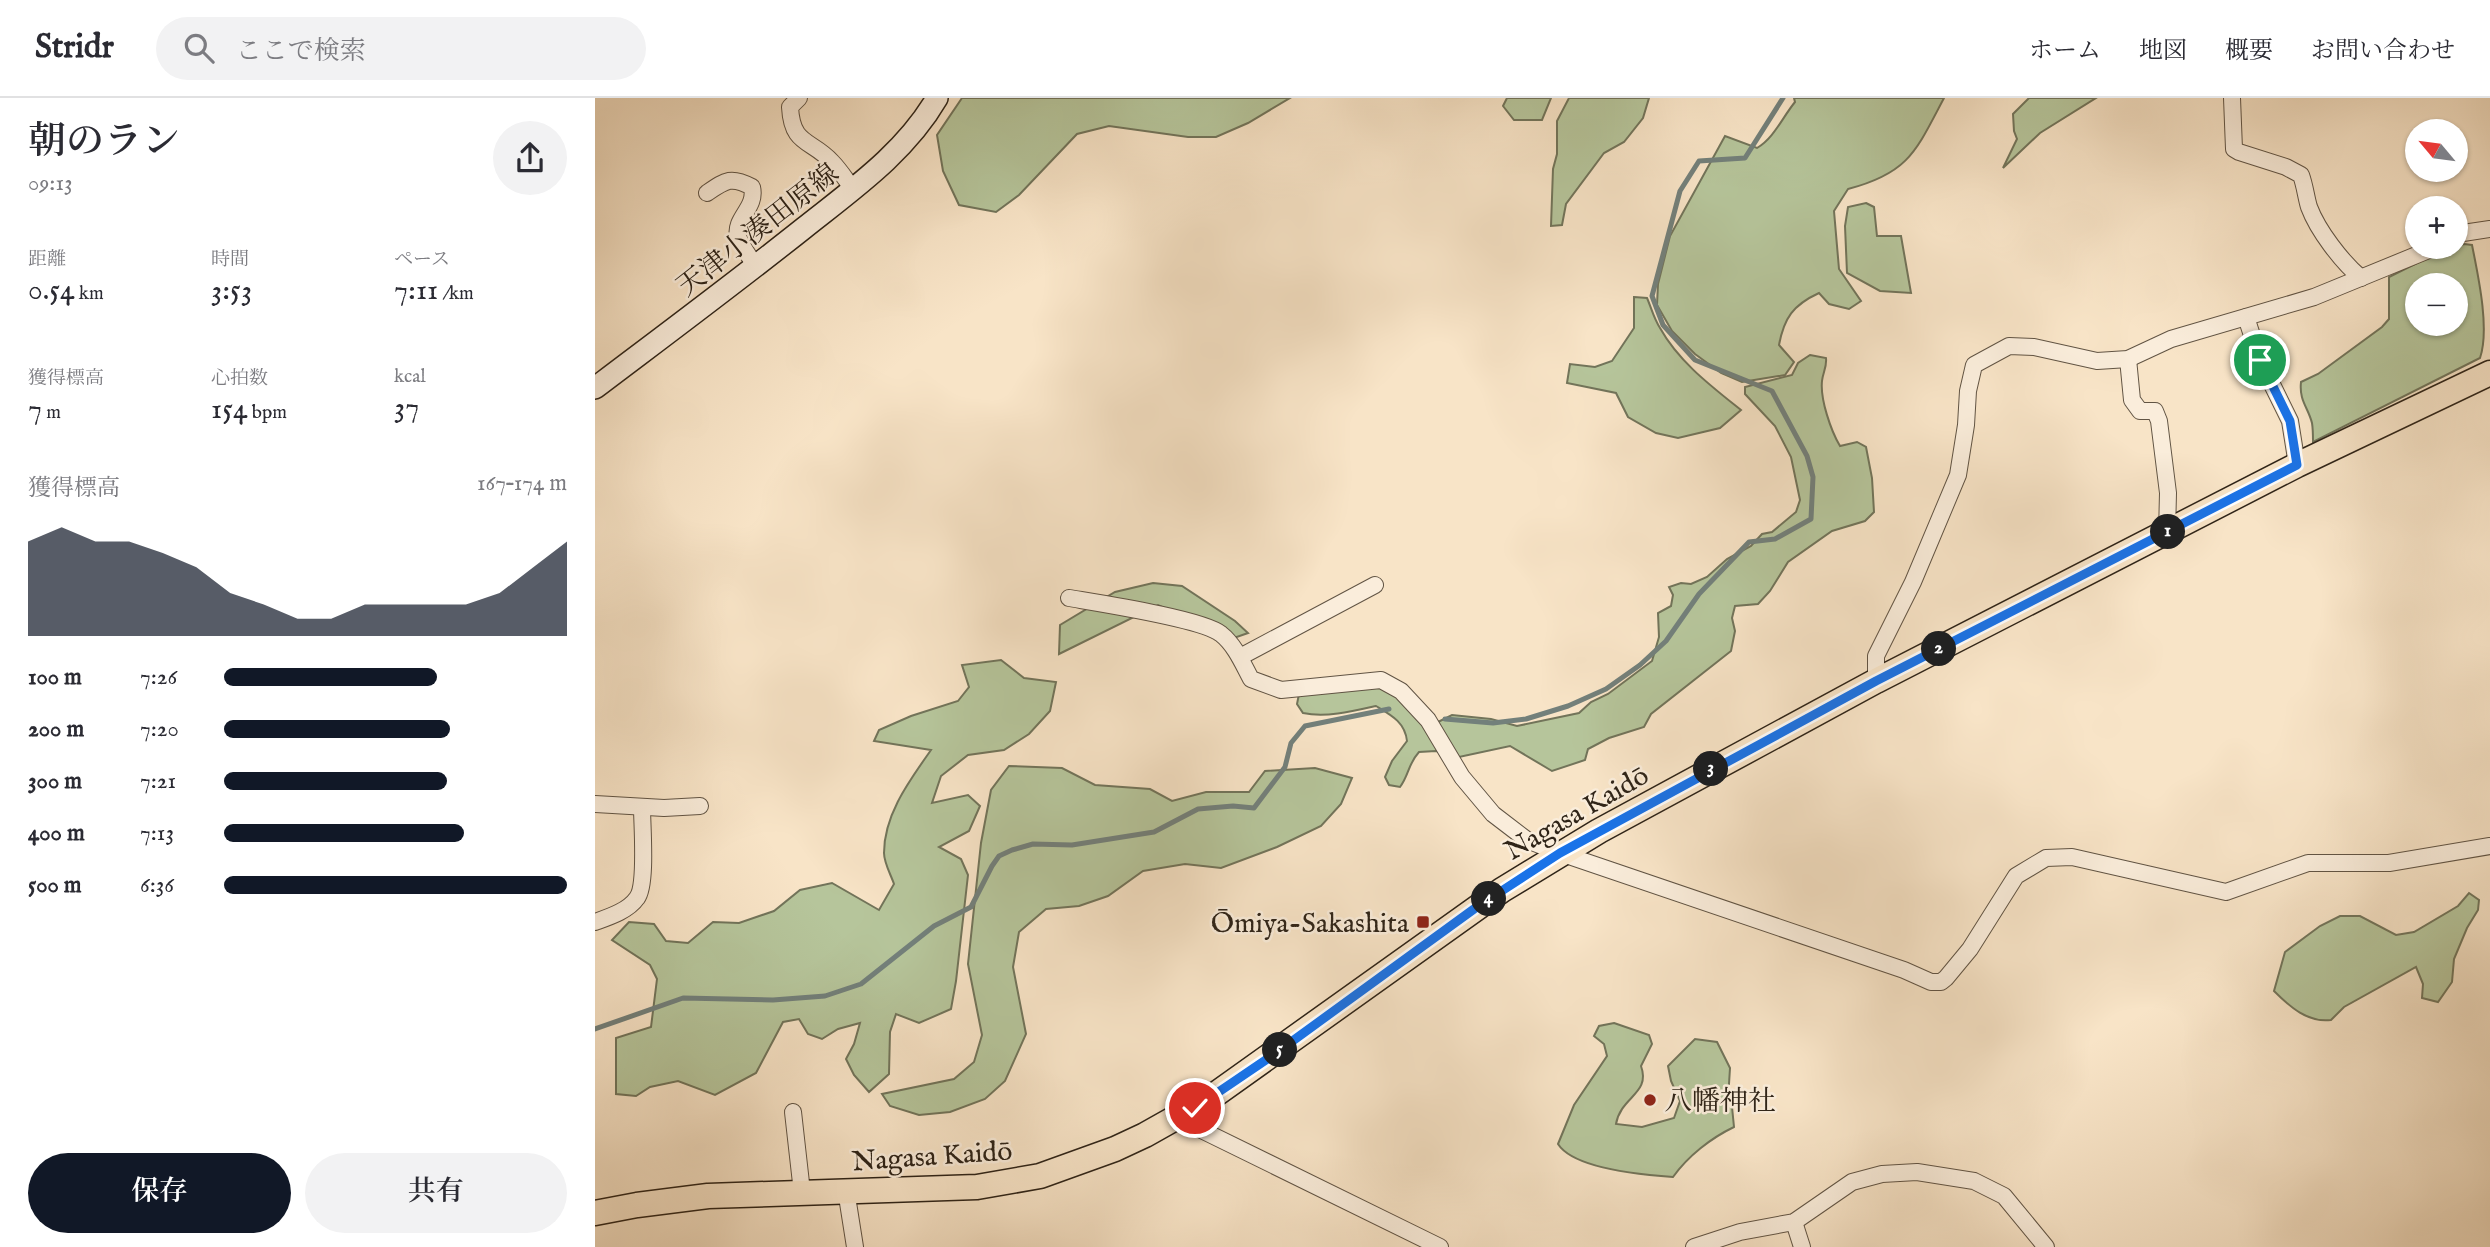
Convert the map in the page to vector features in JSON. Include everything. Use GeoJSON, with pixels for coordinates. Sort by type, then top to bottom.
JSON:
{"type":"FeatureCollection","features":[{"type":"Feature","properties":{"kind":"main road","name":"天津小湊田原線"},"geometry":{"type":"LineString","coordinates":[[595,388],[756,267],[875,172],[911,137],[937,98]]}},
{"type":"Feature","properties":{"kind":"main road","name":"Nagasa Kaidō"},"geometry":{"type":"LineString","coordinates":[[595,1213],[708,1196],[977,1187],[1040,1176],[1115,1149],[1209,1099],[1474,909],[1560,853],[1876,681],[2297,465],[2490,373]]}},
{"type":"Feature","properties":{"kind":"street"},"geometry":{"type":"LineString","coordinates":[[799,98],[790,107],[791,126],[807,144],[831,160],[853,190]]}},
{"type":"Feature","properties":{"kind":"street"},"geometry":{"type":"LineString","coordinates":[[2232,98],[2234,149],[2286,167],[2301,176],[2309,206],[2316,220],[2347,266],[2361,278]]}},
{"type":"Feature","properties":{"kind":"street"},"geometry":{"type":"LineString","coordinates":[[706,192],[723,181],[737,179],[752,187],[754,195],[750,207],[739,223],[738,234],[756,267]]}},
{"type":"Feature","properties":{"kind":"street"},"geometry":{"type":"LineString","coordinates":[[2468,232],[2490,229]]}},
{"type":"Feature","properties":{"kind":"street"},"geometry":{"type":"LineString","coordinates":[[1876,681],[1876,656],[1913,582],[1958,475],[1968,391],[1975,365],[2009,346],[2034,347],[2097,361],[2128,359],[2171,339],[2313,297],[2407,259]]}},
{"type":"Feature","properties":{"kind":"street"},"geometry":{"type":"LineString","coordinates":[[2246,317],[2260,360],[2290,421],[2297,465]]}},
{"type":"Feature","properties":{"kind":"street"},"geometry":{"type":"LineString","coordinates":[[2128,359],[2132,400],[2140,411],[2155,411],[2158,421],[2168,493],[2167,533]]}},
{"type":"Feature","properties":{"kind":"street"},"geometry":{"type":"LineString","coordinates":[[1240,657],[1375,585]]}},
{"type":"Feature","properties":{"kind":"street"},"geometry":{"type":"LineString","coordinates":[[1069,598],[1188,622],[1220,633],[1240,657],[1251,679],[1281,690],[1381,680],[1401,691],[1428,720],[1462,777],[1493,814],[1527,840],[1904,970],[1931,982],[1941,982],[1970,949],[2016,876],[2046,858],[2072,857],[2226,892],[2308,863],[2389,863],[2490,846]]}},
{"type":"Feature","properties":{"kind":"street"},"geometry":{"type":"LineString","coordinates":[[595,804],[642,807],[700,806]]}},
{"type":"Feature","properties":{"kind":"street"},"geometry":{"type":"LineString","coordinates":[[595,922],[619,912],[638,898],[643,882],[642,807]]}},
{"type":"Feature","properties":{"kind":"street"},"geometry":{"type":"LineString","coordinates":[[793,1112],[802,1192]]}},
{"type":"Feature","properties":{"kind":"street"},"geometry":{"type":"LineString","coordinates":[[1177,1118],[1440,1247]]}},
{"type":"Feature","properties":{"kind":"street"},"geometry":{"type":"LineString","coordinates":[[1694,1247],[1741,1232],[1794,1222],[1852,1182],[1882,1174],[1917,1171],[1974,1181],[2004,1196],[2046,1247]]}},
{"type":"Feature","properties":{"kind":"street"},"geometry":{"type":"LineString","coordinates":[[846,1191],[855,1247]]}},
{"type":"Feature","properties":{"kind":"street"},"geometry":{"type":"LineString","coordinates":[[595,1201],[637,1205]]}},
{"type":"Feature","properties":{"kind":"street"},"geometry":{"type":"LineString","coordinates":[[1794,1222],[1802,1247]]}},
{"type":"Feature","properties":{"kind":"green space"},"geometry":{"type":"Polygon","coordinates":[[[962,98],[1290,98],[1248,123],[1216,137],[1188,137],[1109,126],[1077,134],[1019,195],[996,212],[959,205],[943,171],[937,135],[962,98]]]}},
{"type":"Feature","properties":{"kind":"green space"},"geometry":{"type":"Polygon","coordinates":[[[1507,98],[1551,98],[1542,120],[1514,120],[1503,106],[1507,98]]]}},
{"type":"Feature","properties":{"kind":"green space"},"geometry":{"type":"Polygon","coordinates":[[[1569,98],[1649,98],[1643,118],[1624,142],[1604,153],[1566,204],[1562,225],[1551,226],[1557,121],[1569,98]]]}},
{"type":"Feature","properties":{"kind":"green space"},"geometry":{"type":"Polygon","coordinates":[[[1794,98],[1944,98],[1926,132],[1908,157],[1885,175],[1848,189],[1834,211],[1839,269],[1861,301],[1849,309],[1829,304],[1819,293],[1802,302],[1791,313],[1781,336],[1779,345],[1794,362],[1785,375],[1742,382],[1721,373],[1695,354],[1672,331],[1657,305],[1658,284],[1670,236],[1725,136],[1757,148],[1773,133],[1795,102],[1794,98]]]}},
{"type":"Feature","properties":{"kind":"green space"},"geometry":{"type":"Polygon","coordinates":[[[2029,98],[2096,98],[2040,133],[2003,168],[2017,139],[2013,114],[2029,98]]]}},
{"type":"Feature","properties":{"kind":"green space"},"geometry":{"type":"Polygon","coordinates":[[[1866,203],[1874,207],[1877,236],[1901,236],[1911,293],[1880,291],[1847,273],[1845,226],[1848,207],[1866,203]]]}},
{"type":"Feature","properties":{"kind":"green space"},"geometry":{"type":"Polygon","coordinates":[[[2468,244],[2472,245],[2483,317],[2483,346],[2480,358],[2313,442],[2312,423],[2303,399],[2301,382],[2318,374],[2389,319],[2389,277],[2425,259],[2468,259],[2468,244]]]}},
{"type":"Feature","properties":{"kind":"green space"},"geometry":{"type":"Polygon","coordinates":[[[1634,297],[1647,298],[1658,324],[1676,352],[1696,373],[1741,410],[1720,428],[1678,438],[1656,433],[1628,417],[1616,393],[1567,383],[1570,364],[1595,367],[1612,361],[1634,328],[1634,297]]]}},
{"type":"Feature","properties":{"kind":"green space"},"geometry":{"type":"Polygon","coordinates":[[[1810,355],[1826,358],[1822,381],[1824,406],[1840,446],[1857,442],[1866,447],[1872,478],[1874,512],[1865,521],[1832,531],[1788,562],[1770,591],[1758,604],[1735,606],[1732,618],[1735,631],[1731,651],[1651,714],[1644,727],[1609,738],[1588,749],[1585,760],[1552,771],[1510,746],[1459,757],[1436,751],[1419,752],[1400,787],[1389,785],[1385,777],[1392,761],[1407,741],[1400,724],[1392,716],[1376,706],[1330,714],[1303,713],[1297,704],[1299,694],[1381,687],[1438,722],[1452,715],[1491,719],[1517,726],[1579,713],[1591,702],[1608,694],[1652,661],[1659,637],[1658,613],[1671,606],[1673,595],[1669,587],[1681,583],[1691,584],[1707,577],[1727,559],[1751,546],[1762,534],[1772,532],[1796,512],[1800,500],[1791,457],[1775,426],[1745,394],[1745,387],[1792,375],[1798,363],[1810,355]]]}},
{"type":"Feature","properties":{"kind":"green space"},"geometry":{"type":"Polygon","coordinates":[[[1153,583],[1182,586],[1235,621],[1248,633],[1234,638],[1158,605],[1059,654],[1060,625],[1115,592],[1153,583]]]}},
{"type":"Feature","properties":{"kind":"green space"},"geometry":{"type":"Polygon","coordinates":[[[1001,660],[1024,678],[1056,682],[1050,711],[1029,734],[1004,750],[968,755],[941,776],[932,803],[968,795],[980,806],[969,831],[939,847],[961,859],[968,875],[951,1009],[919,1023],[896,1014],[890,1032],[889,1074],[869,1092],[854,1075],[846,1059],[860,1023],[838,1029],[822,1039],[808,1034],[799,1019],[783,1022],[756,1073],[715,1095],[678,1081],[650,1087],[636,1096],[616,1094],[616,1038],[651,1027],[657,979],[650,965],[612,940],[629,922],[654,924],[666,941],[688,943],[713,922],[739,923],[774,911],[800,890],[832,883],[879,910],[894,884],[884,857],[888,825],[900,798],[931,750],[874,741],[879,730],[911,716],[958,701],[969,687],[962,665],[1001,660]]]}},
{"type":"Feature","properties":{"kind":"green space"},"geometry":{"type":"Polygon","coordinates":[[[1009,766],[1062,768],[1095,785],[1150,789],[1172,801],[1206,792],[1249,792],[1265,771],[1315,768],[1352,778],[1341,804],[1321,826],[1277,847],[1221,868],[1185,864],[1143,871],[1108,896],[1079,906],[1046,909],[1019,932],[1013,967],[1026,1034],[1005,1081],[985,1099],[950,1112],[919,1115],[890,1106],[882,1094],[954,1079],[974,1062],[982,1035],[968,964],[981,843],[991,790],[1009,766]]]}},
{"type":"Feature","properties":{"kind":"green space"},"geometry":{"type":"Polygon","coordinates":[[[2469,893],[2479,900],[2478,910],[2454,959],[2452,982],[2438,1002],[2422,998],[2423,984],[2416,967],[2344,1007],[2331,1020],[2307,1016],[2274,991],[2285,952],[2320,926],[2340,916],[2360,916],[2396,935],[2414,932],[2458,906],[2469,893]]]}},
{"type":"Feature","properties":{"kind":"green space"},"geometry":{"type":"Polygon","coordinates":[[[1614,1023],[1649,1035],[1652,1044],[1641,1066],[1642,1083],[1623,1107],[1616,1124],[1642,1127],[1674,1118],[1680,1101],[1668,1066],[1695,1039],[1717,1042],[1730,1068],[1728,1100],[1732,1107],[1734,1127],[1701,1148],[1673,1177],[1594,1165],[1566,1153],[1558,1144],[1574,1105],[1607,1056],[1604,1044],[1594,1036],[1599,1026],[1614,1023]]]}},
{"type":"Feature","properties":{"kind":"waterway"},"geometry":{"type":"LineString","coordinates":[[1445,719],[1493,723],[1526,719],[1568,706],[1606,689],[1640,665],[1666,641],[1699,594],[1749,542],[1775,539],[1811,519],[1813,477],[1807,456],[1772,391],[1695,360],[1663,325],[1652,296],[1680,191],[1699,161],[1745,158],[1783,98]]}},
{"type":"Feature","properties":{"kind":"waterway"},"geometry":{"type":"LineString","coordinates":[[595,1029],[683,998],[773,1000],[825,996],[861,984],[934,926],[971,907],[999,856],[1033,844],[1072,845],[1154,832],[1198,809],[1233,806],[1254,808],[1285,767],[1291,743],[1305,726],[1389,709]]}},
{"type":"Feature","properties":{"kind":"place","name":"Ōmiya-Sakashita"},"geometry":{"type":"Point","coordinates":[1423,922]}},
{"type":"Feature","properties":{"kind":"place","name":"八幡神社"},"geometry":{"type":"Point","coordinates":[1650,1100]}},
{"type":"Feature","properties":{"kind":"route"},"geometry":{"type":"LineString","coordinates":[[1195,1108],[1276,1053],[1474,909],[1560,853],[1876,681],[2297,465],[2290,421],[2260,360]]}}]}
